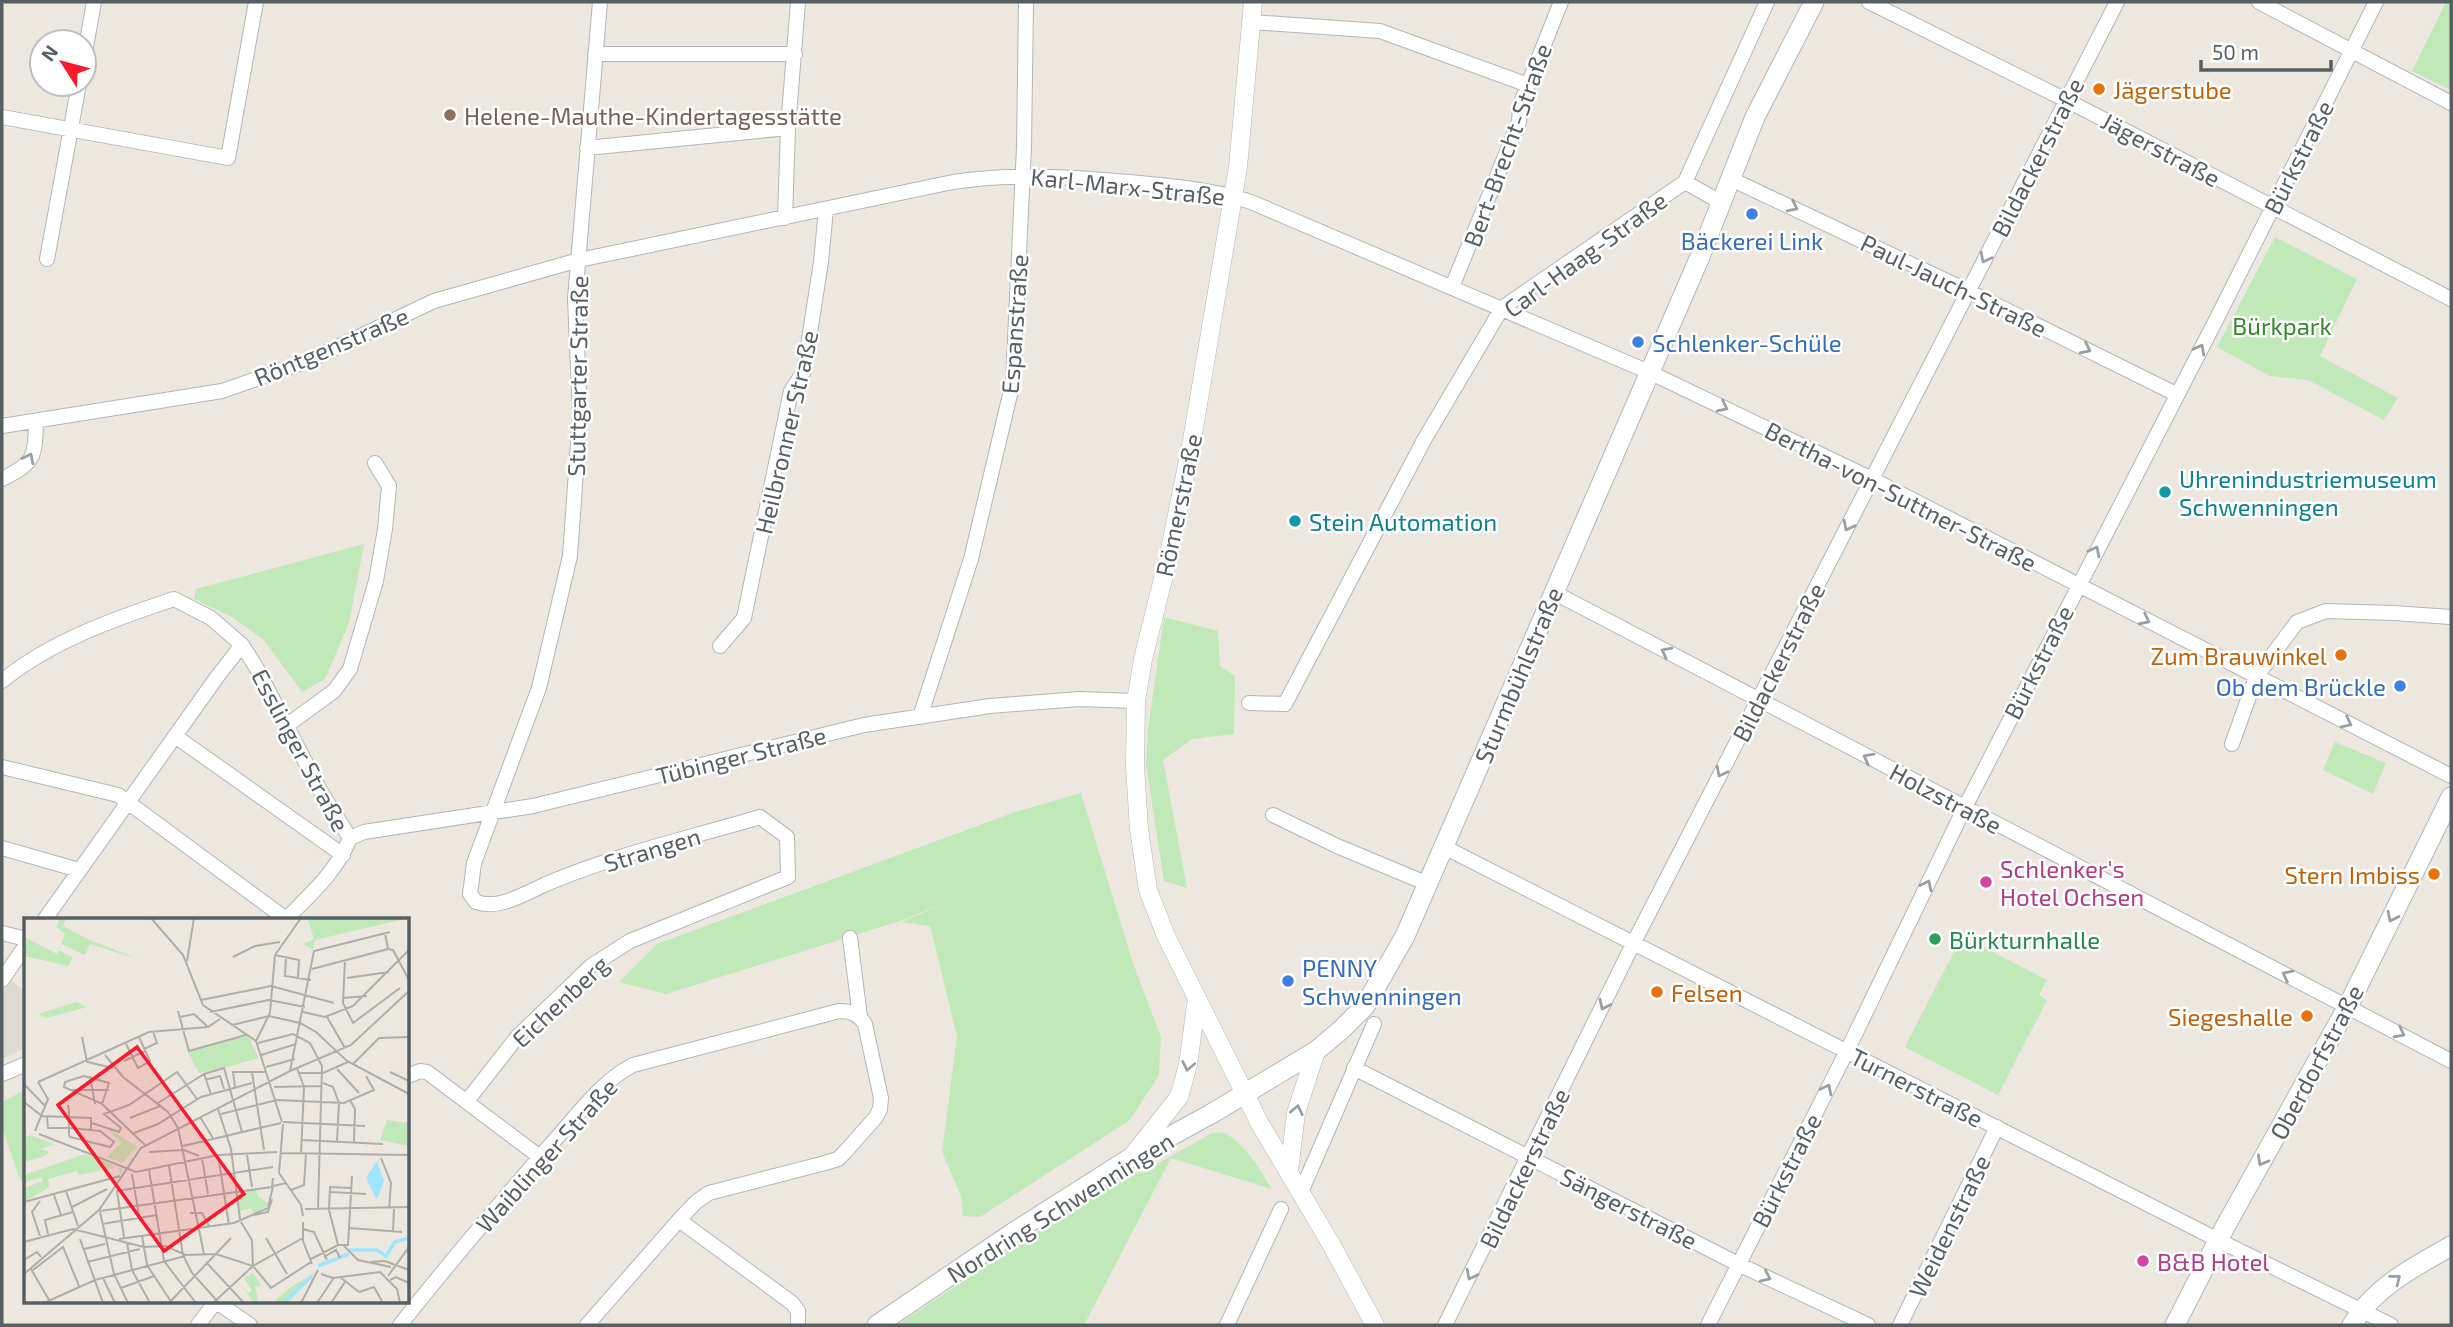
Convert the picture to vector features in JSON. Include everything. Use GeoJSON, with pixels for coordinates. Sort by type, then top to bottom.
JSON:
{"type":"FeatureCollection","features":[{"type":"Feature","properties":{"kind":"main road","name":"Sturmbühlstraße"},"geometry":{"type":"LineString","coordinates":[[1245,1093],[1316,1051],[1342,1029],[1365,1006],[1405,936],[1722,203],[1755,117],[1814,2]]}},
{"type":"Feature","properties":{"kind":"main road","name":"Oberdorfstraße"},"geometry":{"type":"LineString","coordinates":[[2175,1325],[2218,1240],[2348,1006],[2451,797]]}},
{"type":"Feature","properties":{"kind":"main road","name":"Nordring Schwenningen"},"geometry":{"type":"LineString","coordinates":[[877,1325],[1014,1232],[1132,1157],[1179,1133],[1245,1093]]}},
{"type":"Feature","properties":{"kind":"main road"},"geometry":{"type":"LineString","coordinates":[[2356,1318],[2399,1276],[2451,1246]]}},
{"type":"Feature","properties":{"kind":"street"},"geometry":{"type":"LineString","coordinates":[[89,28],[94,2]]}},
{"type":"Feature","properties":{"kind":"street"},"geometry":{"type":"LineString","coordinates":[[2,117],[228,158],[256,2]]}},
{"type":"Feature","properties":{"kind":"street","name":"Stuttgarter Straße"},"geometry":{"type":"LineString","coordinates":[[476,902],[470,894],[474,863],[539,688],[570,555],[580,415],[575,299],[600,2]]}},
{"type":"Feature","properties":{"kind":"street"},"geometry":{"type":"LineString","coordinates":[[785,218],[788,128],[798,2]]}},
{"type":"Feature","properties":{"kind":"street","name":"Espanstraße"},"geometry":{"type":"LineString","coordinates":[[920,717],[971,559],[1013,382],[1026,2]]}},
{"type":"Feature","properties":{"kind":"street","name":"Römerstraße"},"geometry":{"type":"LineString","coordinates":[[1253,2],[1238,167],[1191,446],[1136,701],[1139,829],[1148,890],[1166,936],[1260,1124],[1375,1325]]}},
{"type":"Feature","properties":{"kind":"street","name":"Bert-Brecht-Straße"},"geometry":{"type":"LineString","coordinates":[[1452,287],[1519,122],[1520,105],[1562,2]]}},
{"type":"Feature","properties":{"kind":"street"},"geometry":{"type":"LineString","coordinates":[[1722,203],[1685,182],[1767,2]]}},
{"type":"Feature","properties":{"kind":"street","name":"Jägerstraße"},"geometry":{"type":"LineString","coordinates":[[1869,2],[2066,100],[2451,299]]}},
{"type":"Feature","properties":{"kind":"street","name":"Bildackerstraße"},"geometry":{"type":"LineString","coordinates":[[1445,1325],[1530,1158],[1633,944],[2117,2]]}},
{"type":"Feature","properties":{"kind":"street"},"geometry":{"type":"LineString","coordinates":[[2259,2],[2451,103]]}},
{"type":"Feature","properties":{"kind":"street","name":"Bürkstraße"},"geometry":{"type":"LineString","coordinates":[[1708,1325],[1847,1051],[1964,808],[2376,2]]}},
{"type":"Feature","properties":{"kind":"street"},"geometry":{"type":"LineString","coordinates":[[1251,22],[1380,31],[1528,85]]}},
{"type":"Feature","properties":{"kind":"street"},"geometry":{"type":"LineString","coordinates":[[595,54],[795,54]]}},
{"type":"Feature","properties":{"kind":"street"},"geometry":{"type":"LineString","coordinates":[[47,259],[77,98]]}},
{"type":"Feature","properties":{"kind":"street"},"geometry":{"type":"LineString","coordinates":[[587,148],[788,128]]}},
{"type":"Feature","properties":{"kind":"street","name":"Karl-Marx-Straße"},"geometry":{"type":"LineString","coordinates":[[579,260],[988,176],[1022,175],[1212,190],[1452,287],[1649,372]]}},
{"type":"Feature","properties":{"kind":"street","name":"Paul-Jauch-Straße"},"geometry":{"type":"LineString","coordinates":[[1731,178],[2176,394]]}},
{"type":"Feature","properties":{"kind":"street","name":"Carl-Haag-Straße"},"geometry":{"type":"LineString","coordinates":[[1249,703],[1285,704],[1424,440],[1502,308],[1685,182]]}},
{"type":"Feature","properties":{"kind":"street","name":"Heilbronner Straße"},"geometry":{"type":"LineString","coordinates":[[720,646],[744,618],[791,391],[804,371],[821,262],[826,209]]}},
{"type":"Feature","properties":{"kind":"street","name":"Röntgenstraße"},"geometry":{"type":"LineString","coordinates":[[2,426],[36,423],[222,391],[308,362],[434,301],[579,260]]}},
{"type":"Feature","properties":{"kind":"street","name":"Bertha-von-Suttner-Straße"},"geometry":{"type":"LineString","coordinates":[[1649,372],[1872,479],[2451,776]]}},
{"type":"Feature","properties":{"kind":"street"},"geometry":{"type":"LineString","coordinates":[[2,479],[23,468],[33,455],[36,423]]}},
{"type":"Feature","properties":{"kind":"street"},"geometry":{"type":"LineString","coordinates":[[286,726],[334,691],[350,669],[354,658],[376,581],[385,529],[389,486],[375,463]]}},
{"type":"Feature","properties":{"kind":"street","name":"Holzstraße"},"geometry":{"type":"LineString","coordinates":[[1553,592],[2451,1060]]}},
{"type":"Feature","properties":{"kind":"street","name":"Esslinger Straße"},"geometry":{"type":"LineString","coordinates":[[2,681],[18,668],[63,643],[124,615],[174,598],[211,618],[242,645],[257,667],[321,792],[350,838],[343,855],[327,878],[287,918]]}},
{"type":"Feature","properties":{"kind":"street"},"geometry":{"type":"LineString","coordinates":[[2232,744],[2256,677],[2297,622],[2326,611],[2451,617]]}},
{"type":"Feature","properties":{"kind":"street","name":"Esslinger Straße"},"geometry":{"type":"LineString","coordinates":[[46,918],[242,645]]}},
{"type":"Feature","properties":{"kind":"street","name":"Tübinger Straße"},"geometry":{"type":"LineString","coordinates":[[350,838],[364,832],[533,806],[864,725],[990,706],[1079,699],[1136,701]]}},
{"type":"Feature","properties":{"kind":"street"},"geometry":{"type":"LineString","coordinates":[[175,736],[343,855]]}},
{"type":"Feature","properties":{"kind":"street","name":"Esslinger Straße"},"geometry":{"type":"LineString","coordinates":[[2,767],[118,795],[285,918]]}},
{"type":"Feature","properties":{"kind":"street"},"geometry":{"type":"LineString","coordinates":[[1273,815],[1337,846],[1428,884]]}},
{"type":"Feature","properties":{"kind":"street","name":"Strangen"},"geometry":{"type":"LineString","coordinates":[[476,902],[488,906],[511,900],[557,879],[760,817],[787,837],[788,877]]}},
{"type":"Feature","properties":{"kind":"street","name":"Turnerstraße"},"geometry":{"type":"LineString","coordinates":[[1444,847],[2218,1240],[2356,1318],[2391,1325]]}},
{"type":"Feature","properties":{"kind":"street"},"geometry":{"type":"LineString","coordinates":[[2,848],[79,870]]}},
{"type":"Feature","properties":{"kind":"street","name":"Eichenberg"},"geometry":{"type":"LineString","coordinates":[[467,1101],[518,1036],[591,966],[630,941],[788,877]]}},
{"type":"Feature","properties":{"kind":"street"},"geometry":{"type":"LineString","coordinates":[[2,933],[24,938]]}},
{"type":"Feature","properties":{"kind":"street"},"geometry":{"type":"LineString","coordinates":[[587,1325],[696,1202],[709,1193],[838,1159],[876,1117],[881,1098],[865,1024],[855,1014],[850,938]]}},
{"type":"Feature","properties":{"kind":"street"},"geometry":{"type":"LineString","coordinates":[[2,980],[24,948]]}},
{"type":"Feature","properties":{"kind":"street"},"geometry":{"type":"LineString","coordinates":[[1132,1157],[1179,1097],[1188,1065],[1197,998]]}},
{"type":"Feature","properties":{"kind":"street","name":"Waiblinger Straße"},"geometry":{"type":"LineString","coordinates":[[400,1325],[540,1157],[604,1085],[620,1072],[633,1065],[838,1011],[855,1014]]}},
{"type":"Feature","properties":{"kind":"street"},"geometry":{"type":"LineString","coordinates":[[1301,1192],[1374,1024]]}},
{"type":"Feature","properties":{"kind":"street"},"geometry":{"type":"LineString","coordinates":[[1289,1171],[1296,1113],[1316,1051]]}},
{"type":"Feature","properties":{"kind":"street"},"geometry":{"type":"LineString","coordinates":[[2,1074],[24,1065]]}},
{"type":"Feature","properties":{"kind":"street","name":"Sängerstraße"},"geometry":{"type":"LineString","coordinates":[[1354,1068],[1738,1264],[1868,1325]]}},
{"type":"Feature","properties":{"kind":"street"},"geometry":{"type":"LineString","coordinates":[[410,1075],[420,1071],[427,1072],[540,1157]]}},
{"type":"Feature","properties":{"kind":"street","name":"Weidenstraße"},"geometry":{"type":"LineString","coordinates":[[1900,1325],[1997,1127]]}},
{"type":"Feature","properties":{"kind":"street"},"geometry":{"type":"LineString","coordinates":[[1227,1325],[1281,1209]]}},
{"type":"Feature","properties":{"kind":"street"},"geometry":{"type":"LineString","coordinates":[[679,1220],[792,1303],[798,1311],[798,1325]]}},
{"type":"Feature","properties":{"kind":"street"},"geometry":{"type":"LineString","coordinates":[[198,1325],[215,1302]]}},
{"type":"Feature","properties":{"kind":"street"},"geometry":{"type":"LineString","coordinates":[[217,1302],[250,1325]]}},
{"type":"Feature","properties":{"kind":"shaded area"},"geometry":{"type":"Polygon","coordinates":[[[11,981],[24,990],[24,1049],[2,1059],[2,994],[11,981]]]}},
{"type":"Feature","properties":{"kind":"green space"},"geometry":{"type":"Polygon","coordinates":[[[2446,2],[2451,2],[2451,90],[2412,71],[2446,2]]]}},
{"type":"Feature","properties":{"kind":"green space","name":"Bürkpark"},"geometry":{"type":"Polygon","coordinates":[[[2275,237],[2357,279],[2320,356],[2398,398],[2384,420],[2308,380],[2270,376],[2217,347],[2275,237]]]}},
{"type":"Feature","properties":{"kind":"green space"},"geometry":{"type":"Polygon","coordinates":[[[364,544],[349,623],[325,679],[302,692],[264,640],[232,617],[194,599],[196,589],[364,544]]]}},
{"type":"Feature","properties":{"kind":"green space"},"geometry":{"type":"Polygon","coordinates":[[[1164,617],[1218,631],[1220,666],[1235,676],[1234,734],[1192,739],[1163,760],[1187,888],[1164,881],[1146,765],[1148,729],[1164,617]]]}},
{"type":"Feature","properties":{"kind":"green space"},"geometry":{"type":"Polygon","coordinates":[[[2335,742],[2386,763],[2373,794],[2323,770],[2335,742]]]}},
{"type":"Feature","properties":{"kind":"green space"},"geometry":{"type":"Polygon","coordinates":[[[1081,793],[1133,963],[1161,1037],[1159,1075],[1130,1120],[980,1217],[963,1216],[961,1196],[942,1152],[957,1036],[930,926],[901,922],[946,903],[897,922],[666,994],[619,982],[657,944],[1015,812],[1081,793]]]}},
{"type":"Feature","properties":{"kind":"green space"},"geometry":{"type":"Polygon","coordinates":[[[1962,936],[2047,980],[2039,995],[2047,1000],[1998,1095],[1905,1047],[1962,936]]]}},
{"type":"Feature","properties":{"kind":"green space"},"geometry":{"type":"Polygon","coordinates":[[[24,1090],[24,1181],[21,1182],[2,1128],[2,1102],[24,1090]]]}},
{"type":"Feature","properties":{"kind":"green space"},"geometry":{"type":"Polygon","coordinates":[[[1223,1132],[1245,1150],[1272,1189],[1171,1158],[1084,1325],[897,1325],[1120,1177],[1143,1172],[1212,1133],[1223,1132]]]}},
{"type":"Feature","properties":{"kind":"place","name":"Jägerstube"},"geometry":{"type":"Point","coordinates":[2099,89]}},
{"type":"Feature","properties":{"kind":"place","name":"Helene-Mauthe-Kindertagesstätte"},"geometry":{"type":"Point","coordinates":[450,115]}},
{"type":"Feature","properties":{"kind":"place","name":"Bäckerei Link"},"geometry":{"type":"Point","coordinates":[1752,214]}},
{"type":"Feature","properties":{"kind":"place","name":"Schlenker-Schüle"},"geometry":{"type":"Point","coordinates":[1638,342]}},
{"type":"Feature","properties":{"kind":"place","name":"Uhrenindustriemuseum Schwenningen"},"geometry":{"type":"Point","coordinates":[2165,492]}},
{"type":"Feature","properties":{"kind":"place","name":"Stein Automation"},"geometry":{"type":"Point","coordinates":[1295,521]}},
{"type":"Feature","properties":{"kind":"place","name":"Zum Brauwinkel"},"geometry":{"type":"Point","coordinates":[2341,655]}},
{"type":"Feature","properties":{"kind":"place","name":"Ob dem Brückle"},"geometry":{"type":"Point","coordinates":[2400,686]}},
{"type":"Feature","properties":{"kind":"place","name":"Stern Imbiss"},"geometry":{"type":"Point","coordinates":[2434,874]}},
{"type":"Feature","properties":{"kind":"place","name":"Schlenker's Hotel Ochsen"},"geometry":{"type":"Point","coordinates":[1986,882]}},
{"type":"Feature","properties":{"kind":"place","name":"Bürkturnhalle"},"geometry":{"type":"Point","coordinates":[1935,939]}},
{"type":"Feature","properties":{"kind":"place","name":"PENNY Schwenningen"},"geometry":{"type":"Point","coordinates":[1288,981]}},
{"type":"Feature","properties":{"kind":"place","name":"Felsen"},"geometry":{"type":"Point","coordinates":[1657,992]}},
{"type":"Feature","properties":{"kind":"place","name":"Siegeshalle"},"geometry":{"type":"Point","coordinates":[2307,1016]}},
{"type":"Feature","properties":{"kind":"place","name":"B&B Hotel"},"geometry":{"type":"Point","coordinates":[2143,1261]}}]}
